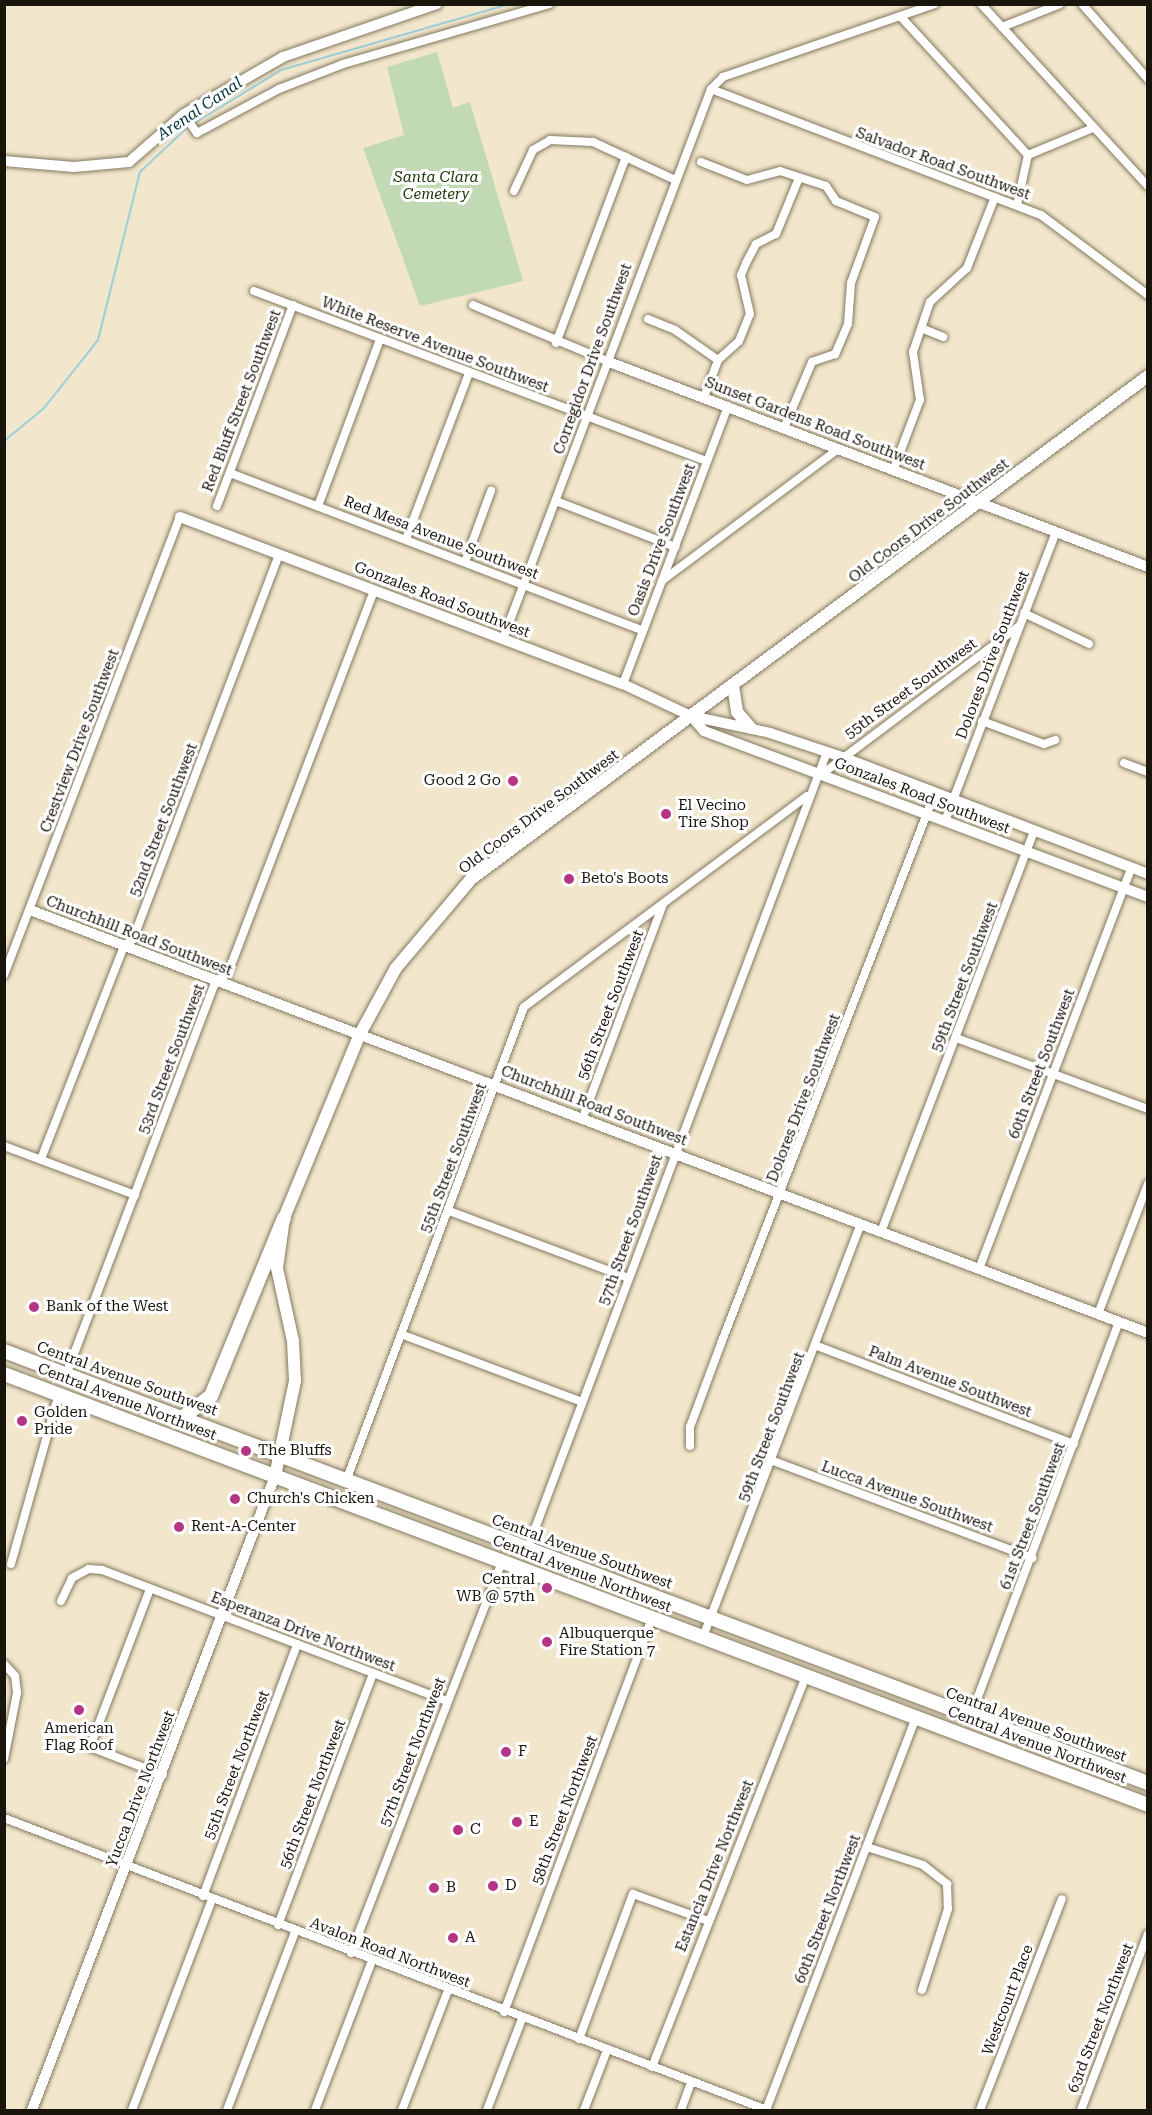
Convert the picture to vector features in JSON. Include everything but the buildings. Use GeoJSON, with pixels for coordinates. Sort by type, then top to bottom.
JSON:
{"type":"FeatureCollection","features":[{"type":"Feature","properties":{"kind":"main road","name":"Old Coors Drive Southwest"},"geometry":{"type":"LineString","coordinates":[[274,1476],[295,1382],[293,1341],[277,1268],[284,1218],[360,1034],[396,968],[471,879],[1148,376]]}},
{"type":"Feature","properties":{"kind":"main road"},"geometry":{"type":"LineString","coordinates":[[733,686],[737,712],[751,728]]}},
{"type":"Feature","properties":{"kind":"main road"},"geometry":{"type":"LineString","coordinates":[[183,1417],[211,1396],[284,1218]]}},
{"type":"Feature","properties":{"kind":"main road","name":"Central Avenue Southwest"},"geometry":{"type":"LineString","coordinates":[[4,1351],[280,1453],[346,1481],[527,1550],[711,1617],[970,1718],[1148,1783]]}},
{"type":"Feature","properties":{"kind":"main road","name":"Central Avenue Northwest"},"geometry":{"type":"LineString","coordinates":[[4,1374],[1148,1805]]}},
{"type":"Feature","properties":{"kind":"street"},"geometry":{"type":"LineString","coordinates":[[4,161],[74,167],[129,162],[186,116],[283,57],[438,4]]}},
{"type":"Feature","properties":{"kind":"street"},"geometry":{"type":"LineString","coordinates":[[186,116],[197,133],[279,89],[343,64],[549,4]]}},
{"type":"Feature","properties":{"kind":"street"},"geometry":{"type":"LineString","coordinates":[[711,89],[723,77],[935,4]]}},
{"type":"Feature","properties":{"kind":"street"},"geometry":{"type":"LineString","coordinates":[[981,4],[1148,186]]}},
{"type":"Feature","properties":{"kind":"street"},"geometry":{"type":"LineString","coordinates":[[1002,27],[1060,4]]}},
{"type":"Feature","properties":{"kind":"street"},"geometry":{"type":"LineString","coordinates":[[1082,4],[1148,79]]}},
{"type":"Feature","properties":{"kind":"street"},"geometry":{"type":"LineString","coordinates":[[901,17],[1028,155]]}},
{"type":"Feature","properties":{"kind":"street","name":"Corregidor Drive Southwest"},"geometry":{"type":"LineString","coordinates":[[502,639],[609,362],[610,346],[673,179],[711,89]]}},
{"type":"Feature","properties":{"kind":"street","name":"Salvador Road Southwest"},"geometry":{"type":"LineString","coordinates":[[711,89],[1017,205],[1060,226],[1148,295]]}},
{"type":"Feature","properties":{"kind":"street"},"geometry":{"type":"LineString","coordinates":[[1028,155],[1093,128]]}},
{"type":"Feature","properties":{"kind":"street"},"geometry":{"type":"LineString","coordinates":[[514,191],[533,150],[550,140],[576,138],[626,157],[673,179]]}},
{"type":"Feature","properties":{"kind":"street"},"geometry":{"type":"LineString","coordinates":[[1017,205],[1028,155]]}},
{"type":"Feature","properties":{"kind":"street"},"geometry":{"type":"LineString","coordinates":[[556,342],[626,157]]}},
{"type":"Feature","properties":{"kind":"street"},"geometry":{"type":"LineString","coordinates":[[701,162],[747,180],[780,171],[826,186],[836,201],[875,217],[851,283],[848,324],[835,354],[812,362],[784,428]]}},
{"type":"Feature","properties":{"kind":"street"},"geometry":{"type":"LineString","coordinates":[[704,397],[718,360],[739,341],[750,314],[741,275],[746,263],[756,244],[776,234],[799,178]]}},
{"type":"Feature","properties":{"kind":"street"},"geometry":{"type":"LineString","coordinates":[[893,471],[920,400],[913,352],[930,303],[967,268],[995,197]]}},
{"type":"Feature","properties":{"kind":"street","name":"White Reserve Avenue Southwest"},"geometry":{"type":"LineString","coordinates":[[254,291],[707,461]]}},
{"type":"Feature","properties":{"kind":"street","name":"Red Bluff Street Southwest"},"geometry":{"type":"LineString","coordinates":[[217,506],[292,305]]}},
{"type":"Feature","properties":{"kind":"street","name":"Sunset Gardens Road Southwest"},"geometry":{"type":"LineString","coordinates":[[473,305],[556,342],[1148,567]]}},
{"type":"Feature","properties":{"kind":"street"},"geometry":{"type":"LineString","coordinates":[[648,319],[675,330],[718,360]]}},
{"type":"Feature","properties":{"kind":"street"},"geometry":{"type":"LineString","coordinates":[[921,328],[943,337]]}},
{"type":"Feature","properties":{"kind":"street"},"geometry":{"type":"LineString","coordinates":[[318,506],[380,339]]}},
{"type":"Feature","properties":{"kind":"street"},"geometry":{"type":"LineString","coordinates":[[406,539],[469,373]]}},
{"type":"Feature","properties":{"kind":"street","name":"Oasis Drive Southwest"},"geometry":{"type":"LineString","coordinates":[[623,684],[728,406]]}},
{"type":"Feature","properties":{"kind":"street"},"geometry":{"type":"LineString","coordinates":[[662,580],[837,450]]}},
{"type":"Feature","properties":{"kind":"street","name":"Red Mesa Avenue Southwest"},"geometry":{"type":"LineString","coordinates":[[230,473],[642,630]]}},
{"type":"Feature","properties":{"kind":"street"},"geometry":{"type":"LineString","coordinates":[[465,562],[492,490]]}},
{"type":"Feature","properties":{"kind":"street"},"geometry":{"type":"LineString","coordinates":[[556,501],[675,547]]}},
{"type":"Feature","properties":{"kind":"street","name":"Gonzales Road Southwest"},"geometry":{"type":"LineString","coordinates":[[180,517],[623,684],[691,716],[751,728],[842,757],[1148,874]]}},
{"type":"Feature","properties":{"kind":"street","name":"Crestview Drive Southwest"},"geometry":{"type":"LineString","coordinates":[[4,975],[180,517]]}},
{"type":"Feature","properties":{"kind":"street","name":"Dolores Drive Southwest"},"geometry":{"type":"LineString","coordinates":[[945,821],[1056,532]]}},
{"type":"Feature","properties":{"kind":"street","name":"52nd Street Southwest"},"geometry":{"type":"LineString","coordinates":[[41,1159],[124,946],[133,939],[279,554]]}},
{"type":"Feature","properties":{"kind":"street","name":"53rd Street Southwest"},"geometry":{"type":"LineString","coordinates":[[66,1375],[216,981],[228,973],[374,590]]}},
{"type":"Feature","properties":{"kind":"street"},"geometry":{"type":"LineString","coordinates":[[1024,613],[1089,644]]}},
{"type":"Feature","properties":{"kind":"street","name":"55th Street Southwest"},"geometry":{"type":"LineString","coordinates":[[820,773],[1018,627]]}},
{"type":"Feature","properties":{"kind":"street","name":"Gonzales Road Southwest"},"geometry":{"type":"LineString","coordinates":[[691,716],[704,731],[1148,897]]}},
{"type":"Feature","properties":{"kind":"street"},"geometry":{"type":"LineString","coordinates":[[982,721],[1044,744],[1055,740]]}},
{"type":"Feature","properties":{"kind":"street","name":"57th Street Southwest"},"geometry":{"type":"LineString","coordinates":[[527,1550],[673,1152],[807,796],[820,773],[827,752]]}},
{"type":"Feature","properties":{"kind":"street"},"geometry":{"type":"LineString","coordinates":[[1124,764],[1148,772]]}},
{"type":"Feature","properties":{"kind":"street","name":"Dolores Drive Southwest"},"geometry":{"type":"LineString","coordinates":[[690,1446],[690,1427],[782,1194],[935,793]]}},
{"type":"Feature","properties":{"kind":"street","name":"55th Street Southwest"},"geometry":{"type":"LineString","coordinates":[[346,1481],[498,1086],[496,1074],[524,1007],[807,796]]}},
{"type":"Feature","properties":{"kind":"street","name":"59th Street Southwest"},"geometry":{"type":"LineString","coordinates":[[881,1232],[1034,831]]}},
{"type":"Feature","properties":{"kind":"street","name":"60th Street Southwest"},"geometry":{"type":"LineString","coordinates":[[979,1269],[1131,868]]}},
{"type":"Feature","properties":{"kind":"street","name":"56th Street Southwest"},"geometry":{"type":"LineString","coordinates":[[583,1117],[664,903]]}},
{"type":"Feature","properties":{"kind":"street","name":"Churchhill Road Southwest"},"geometry":{"type":"LineString","coordinates":[[30,910],[583,1117],[1148,1333]]}},
{"type":"Feature","properties":{"kind":"street"},"geometry":{"type":"LineString","coordinates":[[956,1038],[1148,1109]]}},
{"type":"Feature","properties":{"kind":"street"},"geometry":{"type":"LineString","coordinates":[[4,1146],[135,1195]]}},
{"type":"Feature","properties":{"kind":"street"},"geometry":{"type":"LineString","coordinates":[[1098,1314],[1148,1184]]}},
{"type":"Feature","properties":{"kind":"street"},"geometry":{"type":"LineString","coordinates":[[449,1211],[628,1278]]}},
{"type":"Feature","properties":{"kind":"street","name":"59th Street Southwest"},"geometry":{"type":"LineString","coordinates":[[703,1637],[817,1346],[861,1224]]}},
{"type":"Feature","properties":{"kind":"street","name":"61st Street Southwest"},"geometry":{"type":"LineString","coordinates":[[970,1718],[1119,1322]]}},
{"type":"Feature","properties":{"kind":"street"},"geometry":{"type":"LineString","coordinates":[[403,1335],[582,1402]]}},
{"type":"Feature","properties":{"kind":"street","name":"Palm Avenue Southwest"},"geometry":{"type":"LineString","coordinates":[[817,1346],[1074,1444]]}},
{"type":"Feature","properties":{"kind":"street"},"geometry":{"type":"LineString","coordinates":[[11,1564],[59,1393]]}},
{"type":"Feature","properties":{"kind":"street","name":"Lucca Avenue Southwest"},"geometry":{"type":"LineString","coordinates":[[773,1461],[1032,1558]]}},
{"type":"Feature","properties":{"kind":"street","name":"Yucca Drive Northwest"},"geometry":{"type":"LineString","coordinates":[[32,2110],[163,1775],[274,1476]]}},
{"type":"Feature","properties":{"kind":"street","name":"57th Street Northwest"},"geometry":{"type":"LineString","coordinates":[[351,1953],[502,1561]]}},
{"type":"Feature","properties":{"kind":"street","name":"Esperanza Drive Northwest"},"geometry":{"type":"LineString","coordinates":[[61,1601],[72,1578],[89,1569],[150,1589],[447,1701]]}},
{"type":"Feature","properties":{"kind":"street"},"geometry":{"type":"LineString","coordinates":[[150,1589],[90,1747],[163,1775]]}},
{"type":"Feature","properties":{"kind":"street","name":"58th Street Northwest"},"geometry":{"type":"LineString","coordinates":[[504,2012],[652,1618]]}},
{"type":"Feature","properties":{"kind":"street","name":"55th Street Northwest"},"geometry":{"type":"LineString","coordinates":[[132,2110],[297,1644]]}},
{"type":"Feature","properties":{"kind":"street"},"geometry":{"type":"LineString","coordinates":[[4,1664],[15,1676],[17,1693],[4,1759]]}},
{"type":"Feature","properties":{"kind":"street","name":"56th Street Northwest"},"geometry":{"type":"LineString","coordinates":[[278,1925],[373,1673]]}},
{"type":"Feature","properties":{"kind":"street","name":"Estancia Drive Northwest"},"geometry":{"type":"LineString","coordinates":[[652,2067],[806,1677]]}},
{"type":"Feature","properties":{"kind":"street","name":"60th Street Northwest"},"geometry":{"type":"LineString","coordinates":[[767,2110],[916,1718]]}},
{"type":"Feature","properties":{"kind":"street","name":"Avalon Road Northwest"},"geometry":{"type":"LineString","coordinates":[[4,1818],[127,1868],[767,2110]]}},
{"type":"Feature","properties":{"kind":"street"},"geometry":{"type":"LineString","coordinates":[[867,1846],[923,1865],[947,1884],[948,1909],[922,1990]]}},
{"type":"Feature","properties":{"kind":"street"},"geometry":{"type":"LineString","coordinates":[[579,2039],[633,1894],[708,1921]]}},
{"type":"Feature","properties":{"kind":"street","name":"Westcourt Place"},"geometry":{"type":"LineString","coordinates":[[980,2110],[1062,1899]]}},
{"type":"Feature","properties":{"kind":"street"},"geometry":{"type":"LineString","coordinates":[[227,2110],[295,1932]]}},
{"type":"Feature","properties":{"kind":"street","name":"63rd Street Northwest"},"geometry":{"type":"LineString","coordinates":[[1081,2110],[1148,1934]]}},
{"type":"Feature","properties":{"kind":"street"},"geometry":{"type":"LineString","coordinates":[[315,2110],[372,1961]]}},
{"type":"Feature","properties":{"kind":"street"},"geometry":{"type":"LineString","coordinates":[[402,2110],[448,1990]]}},
{"type":"Feature","properties":{"kind":"street"},"geometry":{"type":"LineString","coordinates":[[487,2110],[522,2019]]}},
{"type":"Feature","properties":{"kind":"street"},"geometry":{"type":"LineString","coordinates":[[584,2110],[607,2050]]}},
{"type":"Feature","properties":{"kind":"street"},"geometry":{"type":"LineString","coordinates":[[681,2110],[691,2082]]}},
{"type":"Feature","properties":{"kind":"green space","name":"Santa Clara Cemetery"},"geometry":{"type":"Polygon","coordinates":[[[437,52],[453,108],[470,102],[523,281],[420,306],[363,148],[404,135],[387,67],[437,52]]]}},
{"type":"Feature","properties":{"kind":"waterway","name":"Arenal Canal"},"geometry":{"type":"LineString","coordinates":[[193,124],[281,70],[509,4]]}},
{"type":"Feature","properties":{"kind":"waterway","name":"Arenal Canal"},"geometry":{"type":"LineString","coordinates":[[4,441],[44,408],[98,340],[140,172],[188,127]]}},
{"type":"Feature","properties":{"kind":"place","name":"Good 2 Go"},"geometry":{"type":"Point","coordinates":[513,781]}},
{"type":"Feature","properties":{"kind":"place","name":"El Vecino Tire Shop"},"geometry":{"type":"Point","coordinates":[666,814]}},
{"type":"Feature","properties":{"kind":"place","name":"Beto's Boots"},"geometry":{"type":"Point","coordinates":[569,879]}},
{"type":"Feature","properties":{"kind":"place","name":"Bank of the West"},"geometry":{"type":"Point","coordinates":[34,1307]}},
{"type":"Feature","properties":{"kind":"place","name":"Golden Pride"},"geometry":{"type":"Point","coordinates":[22,1421]}},
{"type":"Feature","properties":{"kind":"place","name":"The Bluffs"},"geometry":{"type":"Point","coordinates":[246,1451]}},
{"type":"Feature","properties":{"kind":"place","name":"Church's Chicken"},"geometry":{"type":"Point","coordinates":[235,1499]}},
{"type":"Feature","properties":{"kind":"place","name":"Rent-A-Center"},"geometry":{"type":"Point","coordinates":[179,1527]}},
{"type":"Feature","properties":{"kind":"place","name":"Central WB @ 57th"},"geometry":{"type":"Point","coordinates":[547,1588]}},
{"type":"Feature","properties":{"kind":"place","name":"Albuquerque Fire Station 7"},"geometry":{"type":"Point","coordinates":[547,1642]}},
{"type":"Feature","properties":{"kind":"place","name":"American Flag Roof"},"geometry":{"type":"Point","coordinates":[79,1710]}},
{"type":"Feature","properties":{"kind":"place","name":"F"},"geometry":{"type":"Point","coordinates":[506,1752]}},
{"type":"Feature","properties":{"kind":"place","name":"E"},"geometry":{"type":"Point","coordinates":[517,1822]}},
{"type":"Feature","properties":{"kind":"place","name":"C"},"geometry":{"type":"Point","coordinates":[458,1830]}},
{"type":"Feature","properties":{"kind":"place","name":"D"},"geometry":{"type":"Point","coordinates":[493,1886]}},
{"type":"Feature","properties":{"kind":"place","name":"B"},"geometry":{"type":"Point","coordinates":[434,1888]}},
{"type":"Feature","properties":{"kind":"place","name":"A"},"geometry":{"type":"Point","coordinates":[453,1938]}}]}
